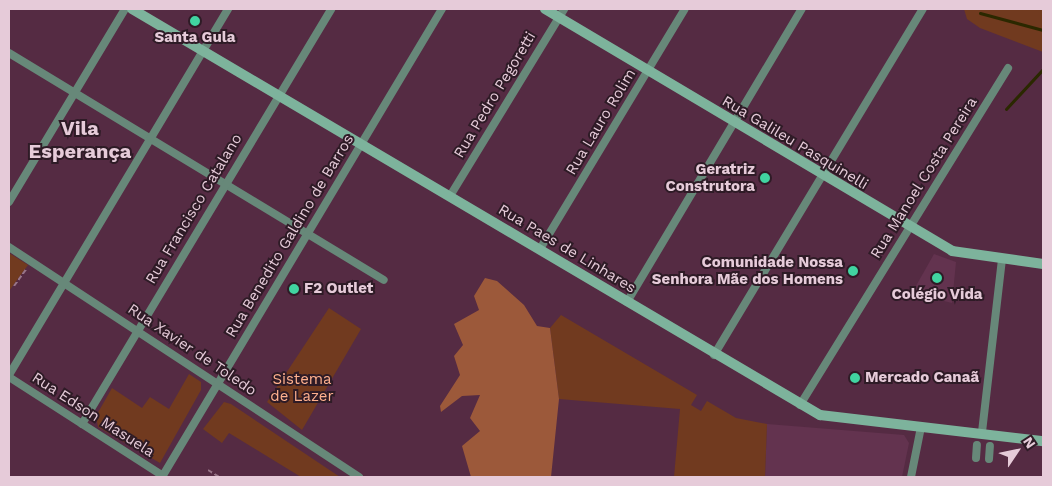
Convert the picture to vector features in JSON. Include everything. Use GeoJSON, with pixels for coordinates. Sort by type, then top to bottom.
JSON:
{"type":"FeatureCollection","features":[{"type":"Feature","properties":{"kind":"street"},"geometry":{"type":"LineString","coordinates":[[9,202],[76,94],[125,9]]}},
{"type":"Feature","properties":{"kind":"street","name":"Rua Paes de Linhares"},"geometry":{"type":"LineString","coordinates":[[132,9],[540,249],[714,355],[820,415],[982,432],[1043,441]]}},
{"type":"Feature","properties":{"kind":"street"},"geometry":{"type":"LineString","coordinates":[[9,376],[228,9]]}},
{"type":"Feature","properties":{"kind":"street","name":"Rua Francisco Catalano"},"geometry":{"type":"LineString","coordinates":[[82,424],[331,9]]}},
{"type":"Feature","properties":{"kind":"street","name":"Rua Benedito Galdino de Barros"},"geometry":{"type":"LineString","coordinates":[[163,477],[442,9]]}},
{"type":"Feature","properties":{"kind":"street","name":"Rua Galileu Pasquinelli"},"geometry":{"type":"LineString","coordinates":[[545,9],[561,13],[648,72],[910,228],[964,255],[1043,264]]}},
{"type":"Feature","properties":{"kind":"street","name":"Rua Lauro Rolim"},"geometry":{"type":"LineString","coordinates":[[540,249],[685,9]]}},
{"type":"Feature","properties":{"kind":"street"},"geometry":{"type":"LineString","coordinates":[[627,302],[802,9]]}},
{"type":"Feature","properties":{"kind":"street"},"geometry":{"type":"LineString","coordinates":[[714,355],[923,9]]}},
{"type":"Feature","properties":{"kind":"street","name":"Rua Pedro Pegoretti"},"geometry":{"type":"LineString","coordinates":[[450,196],[561,13]]}},
{"type":"Feature","properties":{"kind":"street"},"geometry":{"type":"LineString","coordinates":[[9,53],[384,280]]}},
{"type":"Feature","properties":{"kind":"street","name":"Rua Manoel Costa Pereira"},"geometry":{"type":"LineString","coordinates":[[800,405],[1008,68]]}},
{"type":"Feature","properties":{"kind":"street","name":"Rua Xavier de Toledo"},"geometry":{"type":"LineString","coordinates":[[9,247],[358,477]]}},
{"type":"Feature","properties":{"kind":"street"},"geometry":{"type":"LineString","coordinates":[[982,432],[1002,260]]}},
{"type":"Feature","properties":{"kind":"street","name":"Rua Edson Masuela"},"geometry":{"type":"LineString","coordinates":[[9,376],[163,477]]}},
{"type":"Feature","properties":{"kind":"street"},"geometry":{"type":"LineString","coordinates":[[911,477],[921,427]]}},
{"type":"Feature","properties":{"kind":"street"},"geometry":{"type":"LineString","coordinates":[[976,458],[977,445]]}},
{"type":"Feature","properties":{"kind":"street"},"geometry":{"type":"LineString","coordinates":[[989,459],[990,446]]}},
{"type":"Feature","properties":{"kind":"path"},"geometry":{"type":"LineString","coordinates":[[14,286],[32,262]]}},
{"type":"Feature","properties":{"kind":"path"},"geometry":{"type":"LineString","coordinates":[[208,470],[219,477]]}},
{"type":"Feature","properties":{"kind":"shaded area","name":"Colégio Vida"},"geometry":{"type":"Polygon","coordinates":[[[934,254],[956,262],[952,303],[912,293],[934,254]]]}},
{"type":"Feature","properties":{"kind":"shaded area"},"geometry":{"type":"Polygon","coordinates":[[[485,278],[497,281],[524,305],[537,326],[550,328],[559,399],[551,477],[471,477],[462,446],[480,431],[470,418],[480,395],[462,396],[441,412],[440,406],[460,375],[454,356],[463,345],[454,324],[479,310],[474,296],[485,278]]]}},
{"type":"Feature","properties":{"kind":"shaded area"},"geometry":{"type":"Polygon","coordinates":[[[767,424],[904,435],[909,443],[902,477],[765,477],[767,424]]]}},
{"type":"Feature","properties":{"kind":"green space"},"geometry":{"type":"Polygon","coordinates":[[[964,9],[1043,9],[1043,52],[980,28],[967,19],[964,9]]]}},
{"type":"Feature","properties":{"kind":"green space"},"geometry":{"type":"Polygon","coordinates":[[[9,253],[28,265],[9,291],[9,253]]]}},
{"type":"Feature","properties":{"kind":"green space","name":"Sistema de Lazer"},"geometry":{"type":"Polygon","coordinates":[[[329,308],[361,329],[302,430],[267,402],[329,308]]]}},
{"type":"Feature","properties":{"kind":"green space"},"geometry":{"type":"Polygon","coordinates":[[[561,315],[697,395],[691,405],[701,411],[707,401],[736,418],[767,424],[765,477],[674,477],[680,409],[559,399],[550,328],[561,315]]]}},
{"type":"Feature","properties":{"kind":"green space"},"geometry":{"type":"Polygon","coordinates":[[[189,374],[201,382],[201,390],[160,463],[98,427],[96,416],[112,388],[142,408],[150,397],[169,409],[189,374]]]}},
{"type":"Feature","properties":{"kind":"green space"},"geometry":{"type":"Polygon","coordinates":[[[224,402],[231,404],[340,477],[301,477],[229,433],[222,443],[203,429],[224,402]]]}},
{"type":"Feature","properties":{"kind":"waterway"},"geometry":{"type":"LineString","coordinates":[[980,13],[1043,30]]}},
{"type":"Feature","properties":{"kind":"waterway"},"geometry":{"type":"LineString","coordinates":[[1006,109],[1043,69]]}},
{"type":"Feature","properties":{"kind":"place","name":"Santa Gula"},"geometry":{"type":"Point","coordinates":[195,21]}},
{"type":"Feature","properties":{"kind":"place","name":"Geratriz Construtora"},"geometry":{"type":"Point","coordinates":[765,178]}},
{"type":"Feature","properties":{"kind":"place","name":"Comunidade Nossa Senhora Mãe dos Homens"},"geometry":{"type":"Point","coordinates":[853,271]}},
{"type":"Feature","properties":{"kind":"place","name":"Colégio Vida"},"geometry":{"type":"Point","coordinates":[937,278]}},
{"type":"Feature","properties":{"kind":"place","name":"F2 Outlet"},"geometry":{"type":"Point","coordinates":[294,289]}},
{"type":"Feature","properties":{"kind":"place","name":"Mercado Canaã"},"geometry":{"type":"Point","coordinates":[855,378]}},
{"type":"Feature","properties":{"kind":"district","name":"Vila Esperança"},"geometry":{"type":"Point","coordinates":[80,140]}}]}
